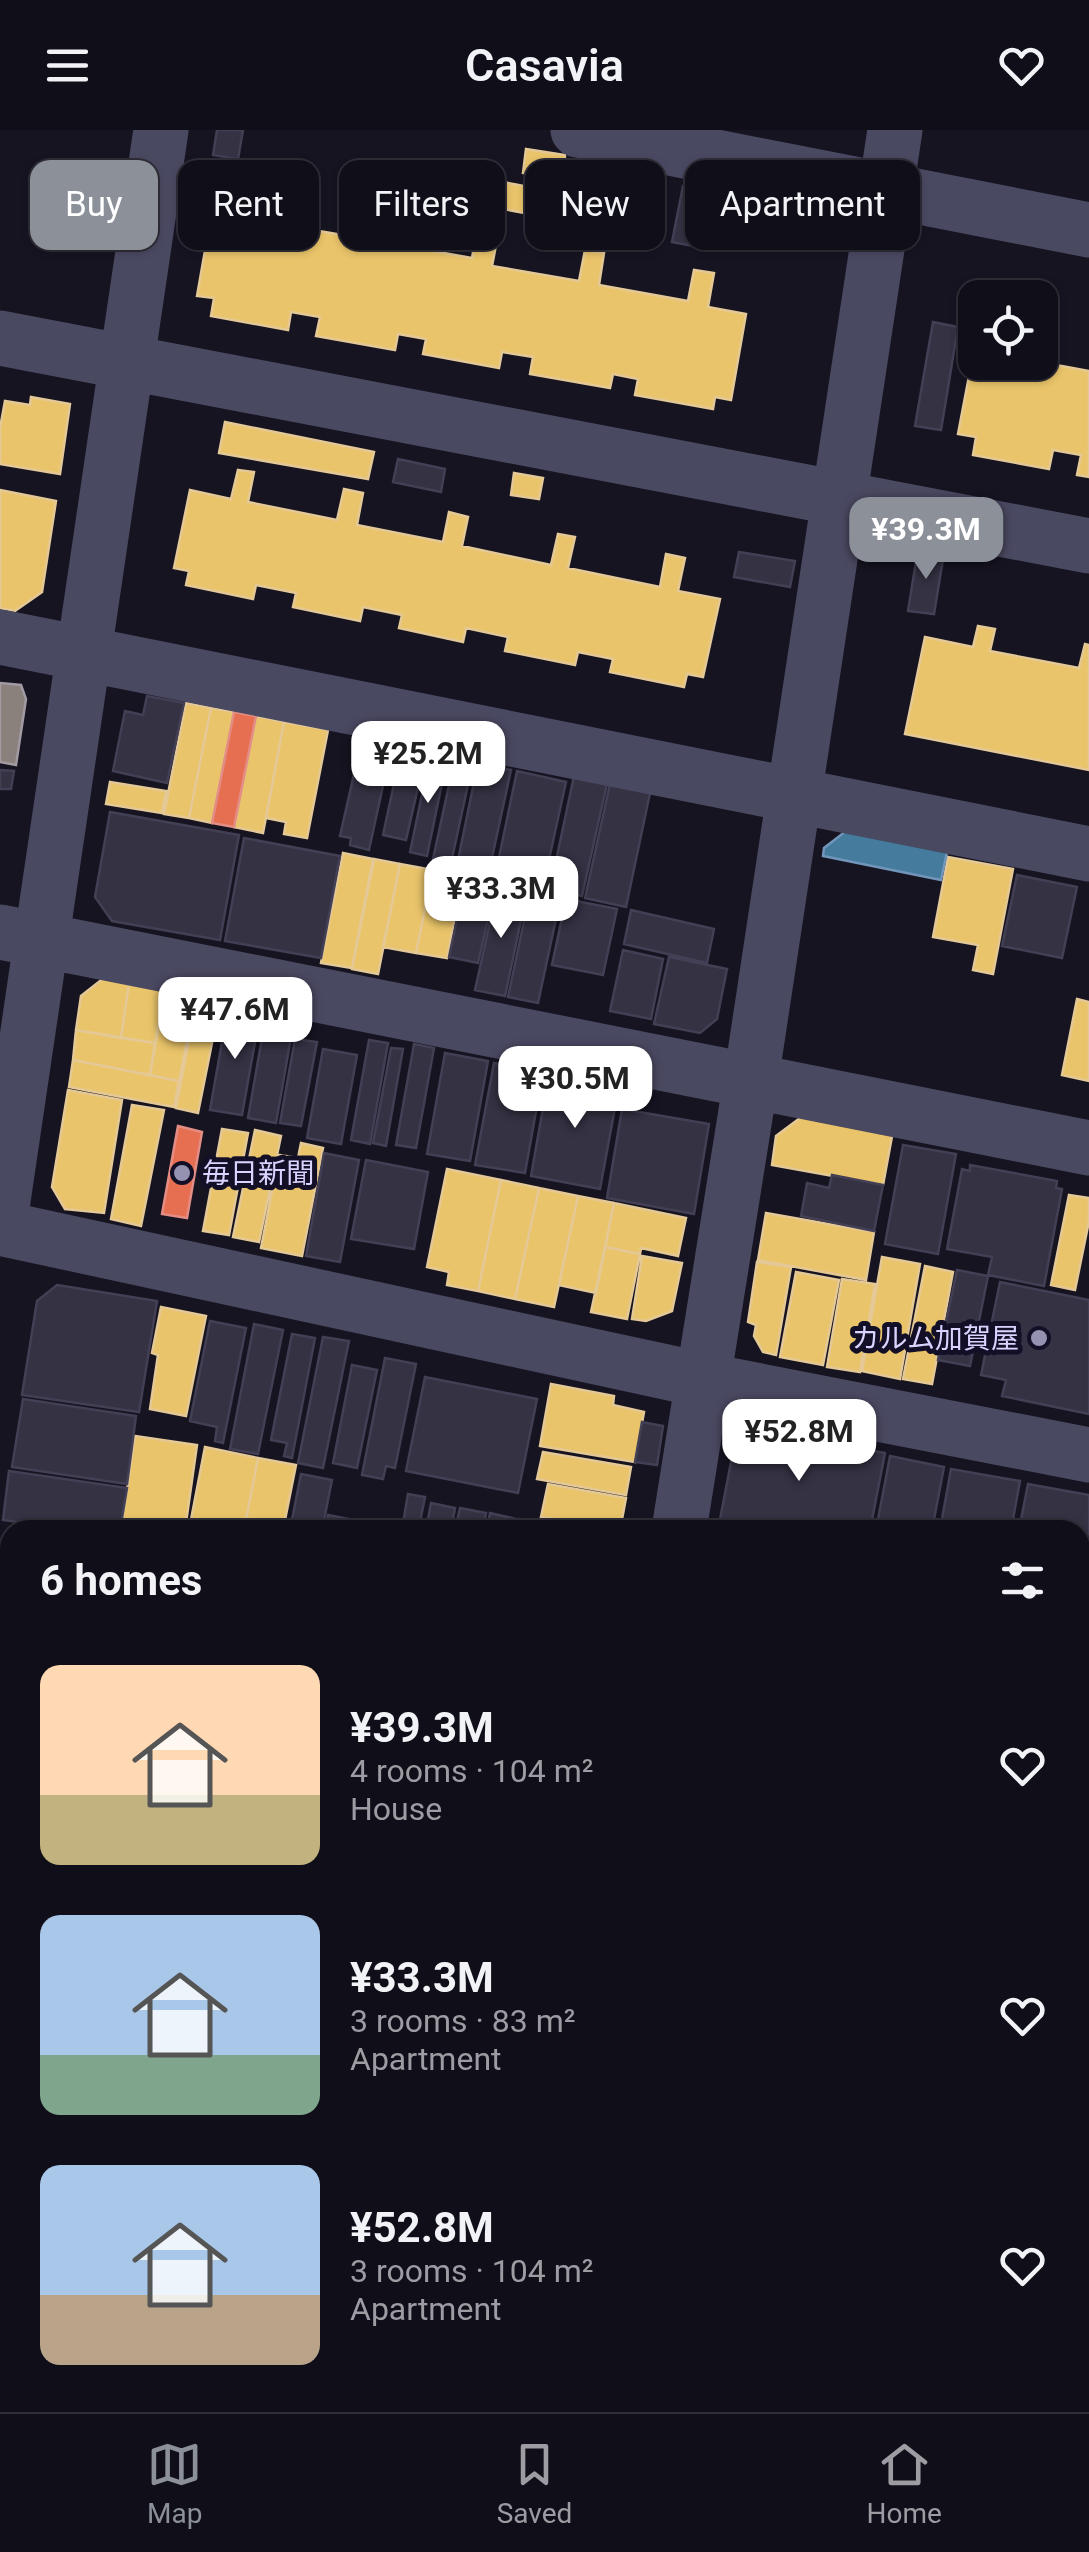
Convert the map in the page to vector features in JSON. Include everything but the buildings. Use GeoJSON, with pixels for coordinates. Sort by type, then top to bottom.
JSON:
{"type":"FeatureCollection","features":[{"type":"Feature","properties":{"kind":"street"},"geometry":{"type":"LineString","coordinates":[[161,130],[85,654],[21,936],[0,1224],[703,1380],[1089,1455]]}},
{"type":"Feature","properties":{"kind":"street"},"geometry":{"type":"LineString","coordinates":[[578,130],[729,160]]}},
{"type":"Feature","properties":{"kind":"street"},"geometry":{"type":"LineString","coordinates":[[891,160],[895,130]]}},
{"type":"Feature","properties":{"kind":"street"},"geometry":{"type":"LineString","coordinates":[[920,198],[1089,230]]}},
{"type":"Feature","properties":{"kind":"street"},"geometry":{"type":"LineString","coordinates":[[681,1520],[877,250]]}},
{"type":"Feature","properties":{"kind":"street"},"geometry":{"type":"LineString","coordinates":[[0,338],[1089,546]]}},
{"type":"Feature","properties":{"kind":"street"},"geometry":{"type":"LineString","coordinates":[[0,638],[1089,854]]}},
{"type":"Feature","properties":{"kind":"street"},"geometry":{"type":"LineString","coordinates":[[21,936],[1089,1148]]}},
{"type":"Feature","properties":{"kind":"place","name":"毎日新聞"},"geometry":{"type":"Point","coordinates":[182,1173]}},
{"type":"Feature","properties":{"kind":"place","name":"カルム加賀屋"},"geometry":{"type":"Point","coordinates":[1039,1338]}}]}
